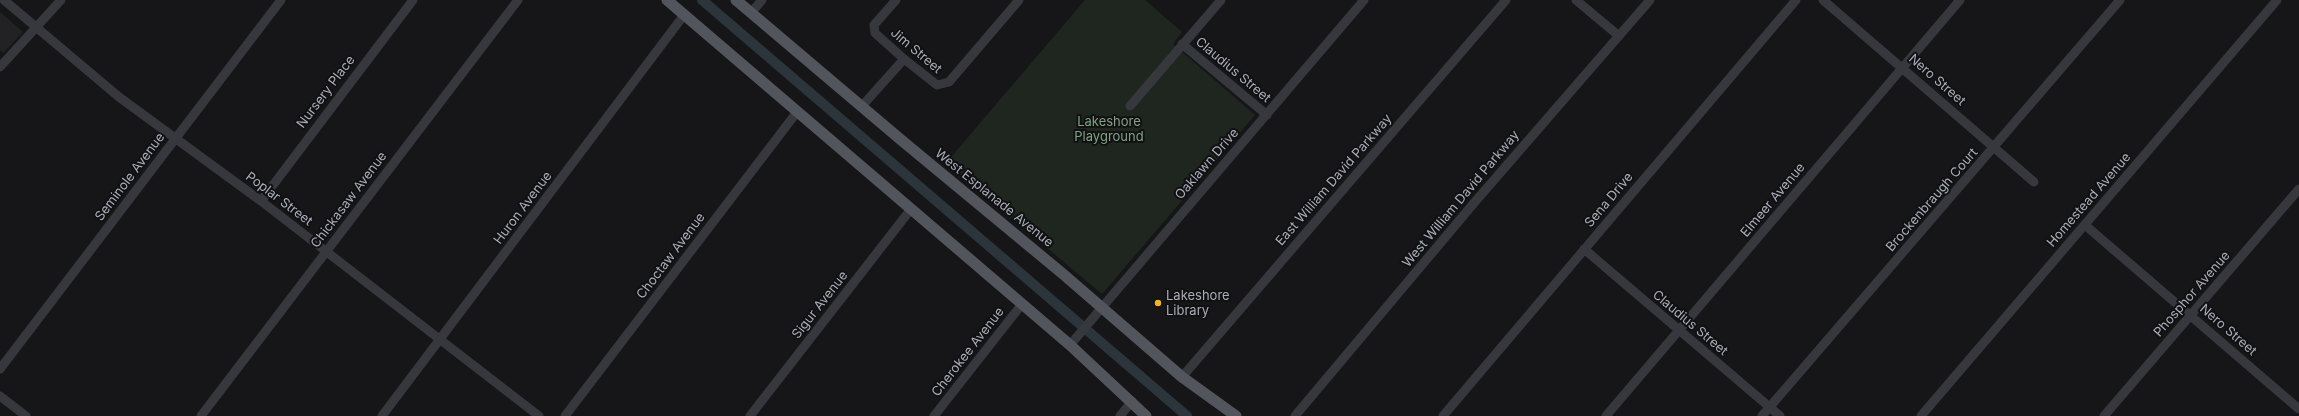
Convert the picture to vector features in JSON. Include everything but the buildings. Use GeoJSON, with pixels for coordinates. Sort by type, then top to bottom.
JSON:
{"type":"FeatureCollection","features":[{"type":"Feature","properties":{"kind":"main road"},"geometry":{"type":"LineString","coordinates":[[667,0],[1022,304],[1073,341],[1146,416]]}},
{"type":"Feature","properties":{"kind":"main road","name":"West Esplanade Avenue"},"geometry":{"type":"LineString","coordinates":[[736,0],[1063,274],[1098,312],[1182,377],[1236,416]]}},
{"type":"Feature","properties":{"kind":"street","name":"Poplar Street"},"geometry":{"type":"LineString","coordinates":[[4,0],[119,96],[261,201],[539,416]]}},
{"type":"Feature","properties":{"kind":"street"},"geometry":{"type":"LineString","coordinates":[[0,67],[61,0]]}},
{"type":"Feature","properties":{"kind":"street","name":"Seminole Avenue"},"geometry":{"type":"LineString","coordinates":[[0,369],[281,0]]}},
{"type":"Feature","properties":{"kind":"street","name":"Nursery Place"},"geometry":{"type":"LineString","coordinates":[[261,201],[413,0]]}},
{"type":"Feature","properties":{"kind":"street","name":"Chickasaw Avenue"},"geometry":{"type":"LineString","coordinates":[[201,416],[518,0]]}},
{"type":"Feature","properties":{"kind":"street"},"geometry":{"type":"LineString","coordinates":[[751,13],[762,0]]}},
{"type":"Feature","properties":{"kind":"street","name":"Jim Street"},"geometry":{"type":"LineString","coordinates":[[896,0],[874,25],[875,33],[904,59],[937,85],[949,82],[1019,0]]}},
{"type":"Feature","properties":{"kind":"street"},"geometry":{"type":"LineString","coordinates":[[1130,106],[1221,0]]}},
{"type":"Feature","properties":{"kind":"street","name":"Oaklawn Drive"},"geometry":{"type":"LineString","coordinates":[[1073,341],[1364,0]]}},
{"type":"Feature","properties":{"kind":"street","name":"East William David Parkway"},"geometry":{"type":"LineString","coordinates":[[1182,377],[1506,0]]}},
{"type":"Feature","properties":{"kind":"street"},"geometry":{"type":"LineString","coordinates":[[1576,0],[1619,36]]}},
{"type":"Feature","properties":{"kind":"street","name":"West William David Parkway"},"geometry":{"type":"LineString","coordinates":[[1295,416],[1469,209],[1650,0]]}},
{"type":"Feature","properties":{"kind":"street","name":"Sena Drive"},"geometry":{"type":"LineString","coordinates":[[1443,416],[1796,0]]}},
{"type":"Feature","properties":{"kind":"street","name":"Nero Street"},"geometry":{"type":"LineString","coordinates":[[1823,0],[2034,182]]}},
{"type":"Feature","properties":{"kind":"street","name":"Elmeer Avenue"},"geometry":{"type":"LineString","coordinates":[[1606,416],[1960,0]]}},
{"type":"Feature","properties":{"kind":"street","name":"Brockenbraugh Court"},"geometry":{"type":"LineString","coordinates":[[1762,416],[1995,148],[2120,0]]}},
{"type":"Feature","properties":{"kind":"street","name":"Homestead Avenue"},"geometry":{"type":"LineString","coordinates":[[1921,416],[2277,0]]}},
{"type":"Feature","properties":{"kind":"street","name":"Huron Avenue"},"geometry":{"type":"LineString","coordinates":[[382,416],[684,15]]}},
{"type":"Feature","properties":{"kind":"street","name":"Claudius Street"},"geometry":{"type":"LineString","coordinates":[[1182,44],[1267,115]]}},
{"type":"Feature","properties":{"kind":"street"},"geometry":{"type":"LineString","coordinates":[[862,106],[904,59]]}},
{"type":"Feature","properties":{"kind":"street","name":"Choctaw Avenue"},"geometry":{"type":"LineString","coordinates":[[565,416],[797,112]]}},
{"type":"Feature","properties":{"kind":"street","name":"Phosphor Avenue"},"geometry":{"type":"LineString","coordinates":[[2104,416],[2299,189]]}},
{"type":"Feature","properties":{"kind":"street","name":"Sigur Avenue"},"geometry":{"type":"LineString","coordinates":[[750,416],[911,209]]}},
{"type":"Feature","properties":{"kind":"street","name":"Nero Street"},"geometry":{"type":"LineString","coordinates":[[2085,225],[2299,409]]}},
{"type":"Feature","properties":{"kind":"street","name":"Claudius Street"},"geometry":{"type":"LineString","coordinates":[[1584,250],[1780,416]]}},
{"type":"Feature","properties":{"kind":"street","name":"Cherokee Avenue"},"geometry":{"type":"LineString","coordinates":[[934,416],[1022,304]]}},
{"type":"Feature","properties":{"kind":"street"},"geometry":{"type":"LineString","coordinates":[[0,396],[26,416]]}},
{"type":"Feature","properties":{"kind":"street"},"geometry":{"type":"LineString","coordinates":[[1120,416],[1132,401]]}},
{"type":"Feature","properties":{"kind":"shaded area"},"geometry":{"type":"Polygon","coordinates":[[[0,12],[23,32],[3,53],[0,50],[0,12]]]}},
{"type":"Feature","properties":{"kind":"green space","name":"Lakeshore Playground"},"geometry":{"type":"Polygon","coordinates":[[[1085,0],[1145,0],[1182,32],[1173,44],[1255,115],[1102,294],[946,163],[1085,0]]]}},
{"type":"Feature","properties":{"kind":"waterway"},"geometry":{"type":"LineString","coordinates":[[702,0],[1187,416]]}},
{"type":"Feature","properties":{"kind":"place","name":"Lakeshore Library"},"geometry":{"type":"Point","coordinates":[1158,303]}}]}
